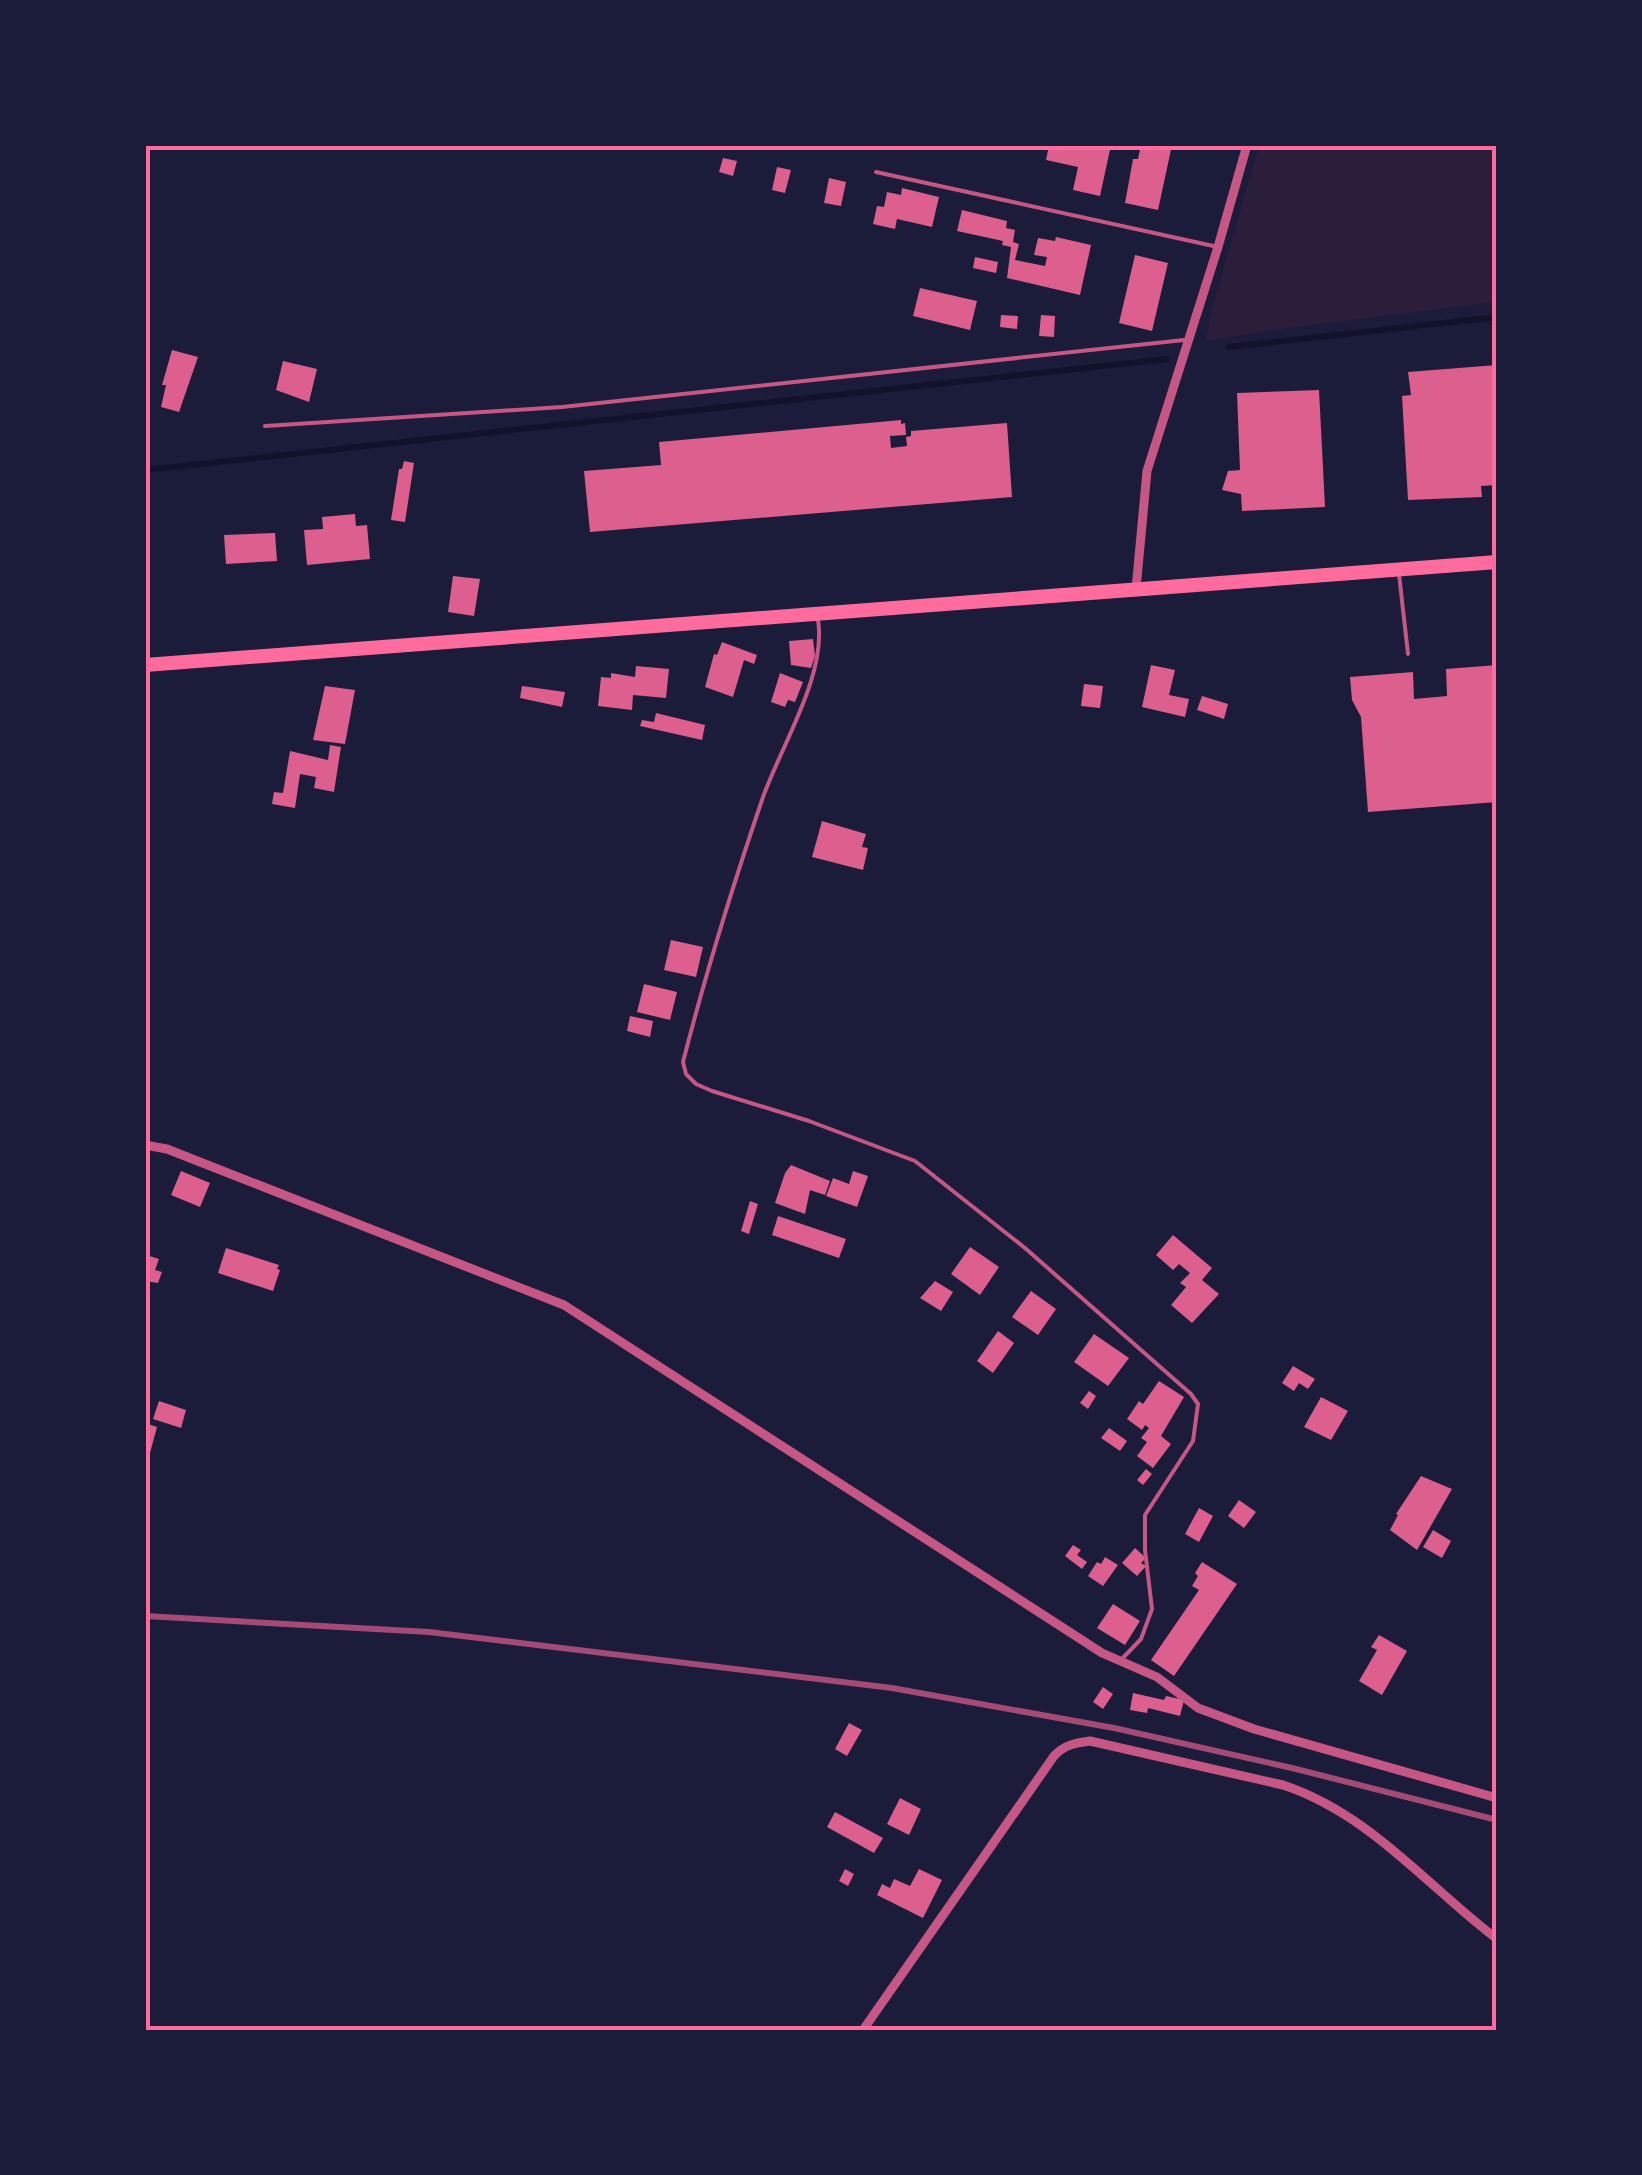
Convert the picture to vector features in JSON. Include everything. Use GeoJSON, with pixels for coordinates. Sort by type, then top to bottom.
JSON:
{"type":"FeatureCollection","features":[{"type":"Feature","properties":{"kind":"main road"},"geometry":{"type":"LineString","coordinates":[[145,665],[1497,562]]}},
{"type":"Feature","properties":{"kind":"street"},"geometry":{"type":"LineString","coordinates":[[1136,589],[1147,471],[1247,145]]}},
{"type":"Feature","properties":{"kind":"street"},"geometry":{"type":"LineString","coordinates":[[145,1145],[167,1149],[564,1305],[1086,1642],[1157,1677],[1198,1708],[1254,1729],[1497,1798]]}},
{"type":"Feature","properties":{"kind":"street"},"geometry":{"type":"LineString","coordinates":[[864,2030],[1054,1756],[1066,1746],[1080,1742],[1283,1784],[1312,1795],[1352,1818],[1410,1861],[1497,1939]]}},
{"type":"Feature","properties":{"kind":"lane"},"geometry":{"type":"LineString","coordinates":[[876,172],[1218,247]]}},
{"type":"Feature","properties":{"kind":"lane"},"geometry":{"type":"LineString","coordinates":[[266,426],[562,407],[1189,340]]}},
{"type":"Feature","properties":{"kind":"lane"},"geometry":{"type":"LineString","coordinates":[[1398,570],[1408,654]]}},
{"type":"Feature","properties":{"kind":"lane"},"geometry":{"type":"LineString","coordinates":[[818,614],[821,638],[815,665],[764,795],[683,1062],[686,1074],[712,1091],[809,1121],[916,1161],[1025,1248],[1191,1394],[1198,1404],[1193,1441],[1145,1515],[1152,1609],[1141,1639],[1120,1661]]}},
{"type":"Feature","properties":{"kind":"shaded area"},"geometry":{"type":"Polygon","coordinates":[[[1259,145],[1497,145],[1497,302],[1206,341],[1259,145]]]}},
{"type":"Feature","properties":{"kind":"building"},"geometry":{"type":"Polygon","coordinates":[[[1049,145],[1111,145],[1100,196],[1073,190],[1078,167],[1046,160],[1049,145]]]}},
{"type":"Feature","properties":{"kind":"building"},"geometry":{"type":"Polygon","coordinates":[[[1141,145],[1172,145],[1158,210],[1125,203],[1133,159],[1138,159],[1141,145]]]}},
{"type":"Feature","properties":{"kind":"building"},"geometry":{"type":"Polygon","coordinates":[[[723,158],[737,161],[733,176],[719,172],[723,158]]]}},
{"type":"Feature","properties":{"kind":"building"},"geometry":{"type":"Polygon","coordinates":[[[777,167],[791,170],[785,193],[772,190],[777,167]]]}},
{"type":"Feature","properties":{"kind":"building"},"geometry":{"type":"Polygon","coordinates":[[[829,178],[846,182],[841,206],[824,203],[829,178]]]}},
{"type":"Feature","properties":{"kind":"building"},"geometry":{"type":"Polygon","coordinates":[[[902,188],[939,197],[932,227],[897,219],[895,229],[873,224],[877,206],[884,207],[887,192],[901,195],[902,188]]]}},
{"type":"Feature","properties":{"kind":"building"},"geometry":{"type":"Polygon","coordinates":[[[962,210],[1007,221],[1006,228],[1015,230],[1013,242],[1019,244],[1015,260],[1045,266],[1047,257],[1034,255],[1038,238],[1055,241],[1056,237],[1091,245],[1080,295],[1007,278],[1011,247],[1002,245],[1003,241],[957,231],[962,210]]]}},
{"type":"Feature","properties":{"kind":"building"},"geometry":{"type":"Polygon","coordinates":[[[1135,255],[1168,263],[1152,331],[1119,323],[1135,255]]]}},
{"type":"Feature","properties":{"kind":"building"},"geometry":{"type":"Polygon","coordinates":[[[975,257],[998,262],[996,273],[973,268],[975,257]]]}},
{"type":"Feature","properties":{"kind":"building"},"geometry":{"type":"Polygon","coordinates":[[[920,288],[977,301],[970,330],[913,316],[920,288]]]}},
{"type":"Feature","properties":{"kind":"building"},"geometry":{"type":"Polygon","coordinates":[[[1001,315],[1018,316],[1017,329],[1000,327],[1001,315]]]}},
{"type":"Feature","properties":{"kind":"building"},"geometry":{"type":"Polygon","coordinates":[[[1041,315],[1055,316],[1054,337],[1039,336],[1041,315]]]}},
{"type":"Feature","properties":{"kind":"building"},"geometry":{"type":"Polygon","coordinates":[[[172,350],[198,357],[179,412],[161,407],[166,385],[162,385],[172,350]]]}},
{"type":"Feature","properties":{"kind":"building"},"geometry":{"type":"Polygon","coordinates":[[[283,361],[317,369],[309,402],[276,390],[283,361]]]}},
{"type":"Feature","properties":{"kind":"building"},"geometry":{"type":"Polygon","coordinates":[[[1497,365],[1497,485],[1481,486],[1482,497],[1408,500],[1402,396],[1411,395],[1408,372],[1497,365]]]}},
{"type":"Feature","properties":{"kind":"building"},"geometry":{"type":"Polygon","coordinates":[[[1319,390],[1325,507],[1242,511],[1241,494],[1222,490],[1228,471],[1240,470],[1237,393],[1319,390]]]}},
{"type":"Feature","properties":{"kind":"building"},"geometry":{"type":"Polygon","coordinates":[[[901,420],[906,435],[890,436],[891,448],[907,446],[906,437],[911,436],[911,431],[1007,423],[1012,497],[590,532],[584,471],[661,465],[659,442],[901,420]]]}},
{"type":"Feature","properties":{"kind":"building"},"geometry":{"type":"Polygon","coordinates":[[[404,461],[414,463],[405,522],[391,520],[399,469],[404,461]]]}},
{"type":"Feature","properties":{"kind":"building"},"geometry":{"type":"Polygon","coordinates":[[[355,514],[356,526],[367,525],[370,559],[307,565],[304,530],[323,529],[322,517],[355,514]]]}},
{"type":"Feature","properties":{"kind":"building"},"geometry":{"type":"Polygon","coordinates":[[[275,533],[277,561],[226,564],[224,535],[275,533]]]}},
{"type":"Feature","properties":{"kind":"building"},"geometry":{"type":"Polygon","coordinates":[[[453,576],[480,579],[474,616],[448,612],[453,576]]]}},
{"type":"Feature","properties":{"kind":"building"},"geometry":{"type":"Polygon","coordinates":[[[813,639],[815,656],[811,668],[791,665],[789,641],[813,639]]]}},
{"type":"Feature","properties":{"kind":"building"},"geometry":{"type":"Polygon","coordinates":[[[722,642],[757,655],[754,664],[744,660],[733,697],[705,687],[714,654],[717,655],[722,642]]]}},
{"type":"Feature","properties":{"kind":"building"},"geometry":{"type":"Polygon","coordinates":[[[1151,665],[1175,670],[1169,695],[1189,699],[1185,717],[1142,707],[1151,665]]]}},
{"type":"Feature","properties":{"kind":"building"},"geometry":{"type":"Polygon","coordinates":[[[1497,665],[1497,802],[1368,812],[1361,717],[1352,700],[1350,677],[1413,672],[1414,699],[1447,696],[1446,669],[1497,665]]]}},
{"type":"Feature","properties":{"kind":"building"},"geometry":{"type":"Polygon","coordinates":[[[636,666],[669,669],[666,698],[633,695],[632,710],[598,706],[601,677],[611,678],[611,673],[635,677],[636,666]]]}},
{"type":"Feature","properties":{"kind":"building"},"geometry":{"type":"Polygon","coordinates":[[[780,673],[803,682],[795,702],[788,700],[785,707],[771,702],[780,673]]]}},
{"type":"Feature","properties":{"kind":"building"},"geometry":{"type":"Polygon","coordinates":[[[1084,684],[1103,686],[1100,708],[1081,706],[1084,684]]]}},
{"type":"Feature","properties":{"kind":"building"},"geometry":{"type":"Polygon","coordinates":[[[325,686],[355,690],[345,744],[313,740],[325,686]]]}},
{"type":"Feature","properties":{"kind":"building"},"geometry":{"type":"Polygon","coordinates":[[[522,686],[565,692],[562,707],[520,698],[522,686]]]}},
{"type":"Feature","properties":{"kind":"building"},"geometry":{"type":"Polygon","coordinates":[[[1202,696],[1228,704],[1224,719],[1197,710],[1202,696]]]}},
{"type":"Feature","properties":{"kind":"building"},"geometry":{"type":"Polygon","coordinates":[[[656,713],[705,725],[702,740],[640,726],[642,720],[654,722],[656,713]]]}},
{"type":"Feature","properties":{"kind":"building"},"geometry":{"type":"Polygon","coordinates":[[[330,745],[341,747],[334,792],[314,788],[316,777],[300,774],[295,808],[272,804],[274,792],[283,793],[290,751],[328,760],[330,745]]]}},
{"type":"Feature","properties":{"kind":"building"},"geometry":{"type":"Polygon","coordinates":[[[822,821],[866,834],[862,847],[868,848],[863,870],[812,857],[822,821]]]}},
{"type":"Feature","properties":{"kind":"building"},"geometry":{"type":"Polygon","coordinates":[[[671,940],[703,947],[696,977],[664,970],[671,940]]]}},
{"type":"Feature","properties":{"kind":"building"},"geometry":{"type":"Polygon","coordinates":[[[644,984],[677,992],[670,1020],[637,1012],[644,984]]]}},
{"type":"Feature","properties":{"kind":"building"},"geometry":{"type":"Polygon","coordinates":[[[630,1016],[653,1021],[650,1037],[627,1031],[630,1016]]]}},
{"type":"Feature","properties":{"kind":"building"},"geometry":{"type":"Polygon","coordinates":[[[791,1165],[830,1181],[825,1195],[810,1190],[805,1214],[775,1203],[791,1165]]]}},
{"type":"Feature","properties":{"kind":"building"},"geometry":{"type":"Polygon","coordinates":[[[181,1171],[210,1183],[200,1207],[171,1195],[181,1171]]]}},
{"type":"Feature","properties":{"kind":"building"},"geometry":{"type":"Polygon","coordinates":[[[853,1171],[868,1176],[857,1207],[826,1196],[833,1178],[849,1184],[853,1171]]]}},
{"type":"Feature","properties":{"kind":"building"},"geometry":{"type":"Polygon","coordinates":[[[750,1201],[758,1204],[749,1234],[741,1231],[750,1201]]]}},
{"type":"Feature","properties":{"kind":"building"},"geometry":{"type":"Polygon","coordinates":[[[778,1216],[846,1239],[839,1258],[772,1235],[778,1216]]]}},
{"type":"Feature","properties":{"kind":"building"},"geometry":{"type":"Polygon","coordinates":[[[1173,1235],[1212,1268],[1202,1280],[1219,1294],[1192,1323],[1171,1305],[1186,1287],[1180,1283],[1190,1273],[1179,1264],[1173,1270],[1156,1255],[1173,1235]]]}},
{"type":"Feature","properties":{"kind":"building"},"geometry":{"type":"Polygon","coordinates":[[[970,1247],[999,1267],[980,1295],[951,1274],[970,1247]]]}},
{"type":"Feature","properties":{"kind":"building"},"geometry":{"type":"Polygon","coordinates":[[[226,1248],[279,1265],[273,1291],[218,1273],[226,1248]]]}},
{"type":"Feature","properties":{"kind":"building"},"geometry":{"type":"Polygon","coordinates":[[[146,1255],[159,1259],[155,1270],[162,1272],[158,1283],[145,1281],[146,1255]]]}},
{"type":"Feature","properties":{"kind":"building"},"geometry":{"type":"Polygon","coordinates":[[[935,1281],[953,1292],[941,1311],[920,1298],[935,1281]]]}},
{"type":"Feature","properties":{"kind":"building"},"geometry":{"type":"Polygon","coordinates":[[[1031,1291],[1056,1309],[1038,1335],[1012,1317],[1031,1291]]]}},
{"type":"Feature","properties":{"kind":"building"},"geometry":{"type":"Polygon","coordinates":[[[998,1331],[1014,1343],[993,1373],[977,1361],[998,1331]]]}},
{"type":"Feature","properties":{"kind":"building"},"geometry":{"type":"Polygon","coordinates":[[[1094,1334],[1129,1358],[1108,1386],[1074,1362],[1094,1334]]]}},
{"type":"Feature","properties":{"kind":"building"},"geometry":{"type":"Polygon","coordinates":[[[1293,1366],[1315,1379],[1308,1389],[1299,1383],[1294,1391],[1282,1383],[1293,1366]]]}},
{"type":"Feature","properties":{"kind":"building"},"geometry":{"type":"Polygon","coordinates":[[[1159,1381],[1184,1397],[1161,1436],[1171,1444],[1153,1468],[1137,1456],[1147,1442],[1141,1438],[1149,1428],[1145,1425],[1142,1430],[1127,1419],[1159,1381]]]}},
{"type":"Feature","properties":{"kind":"building"},"geometry":{"type":"Polygon","coordinates":[[[1089,1391],[1096,1396],[1088,1409],[1080,1403],[1089,1391]]]}},
{"type":"Feature","properties":{"kind":"building"},"geometry":{"type":"Polygon","coordinates":[[[1321,1397],[1348,1411],[1331,1440],[1304,1427],[1321,1397]]]}},
{"type":"Feature","properties":{"kind":"building"},"geometry":{"type":"Polygon","coordinates":[[[159,1401],[186,1410],[181,1428],[153,1419],[159,1401]]]}},
{"type":"Feature","properties":{"kind":"building"},"geometry":{"type":"Polygon","coordinates":[[[145,1423],[157,1427],[150,1453],[145,1451],[145,1423]]]}},
{"type":"Feature","properties":{"kind":"building"},"geometry":{"type":"Polygon","coordinates":[[[1109,1428],[1127,1441],[1120,1451],[1101,1438],[1109,1428]]]}},
{"type":"Feature","properties":{"kind":"building"},"geometry":{"type":"Polygon","coordinates":[[[1146,1469],[1152,1474],[1143,1485],[1137,1480],[1146,1469]]]}},
{"type":"Feature","properties":{"kind":"building"},"geometry":{"type":"Polygon","coordinates":[[[1421,1476],[1452,1489],[1417,1550],[1390,1530],[1421,1476]]]}},
{"type":"Feature","properties":{"kind":"building"},"geometry":{"type":"Polygon","coordinates":[[[1239,1500],[1256,1512],[1244,1528],[1228,1516],[1239,1500]]]}},
{"type":"Feature","properties":{"kind":"building"},"geometry":{"type":"Polygon","coordinates":[[[1199,1508],[1213,1516],[1199,1542],[1185,1534],[1199,1508]]]}},
{"type":"Feature","properties":{"kind":"building"},"geometry":{"type":"Polygon","coordinates":[[[1433,1530],[1451,1541],[1442,1558],[1423,1547],[1433,1530]]]}},
{"type":"Feature","properties":{"kind":"building"},"geometry":{"type":"Polygon","coordinates":[[[1073,1545],[1081,1550],[1077,1555],[1087,1562],[1082,1569],[1065,1556],[1073,1545]]]}},
{"type":"Feature","properties":{"kind":"building"},"geometry":{"type":"Polygon","coordinates":[[[1135,1548],[1146,1558],[1141,1563],[1146,1566],[1137,1576],[1122,1563],[1135,1548]]]}},
{"type":"Feature","properties":{"kind":"building"},"geometry":{"type":"Polygon","coordinates":[[[1105,1557],[1118,1565],[1103,1586],[1088,1576],[1105,1557]]]}},
{"type":"Feature","properties":{"kind":"building"},"geometry":{"type":"Polygon","coordinates":[[[1202,1562],[1237,1584],[1174,1676],[1151,1660],[1199,1590],[1192,1586],[1202,1562]]]}},
{"type":"Feature","properties":{"kind":"building"},"geometry":{"type":"Polygon","coordinates":[[[1113,1604],[1140,1621],[1125,1645],[1097,1628],[1113,1604]]]}},
{"type":"Feature","properties":{"kind":"building"},"geometry":{"type":"Polygon","coordinates":[[[1379,1635],[1407,1651],[1382,1695],[1359,1681],[1377,1650],[1371,1647],[1379,1635]]]}},
{"type":"Feature","properties":{"kind":"building"},"geometry":{"type":"Polygon","coordinates":[[[1103,1687],[1113,1694],[1103,1709],[1093,1702],[1103,1687]]]}},
{"type":"Feature","properties":{"kind":"building"},"geometry":{"type":"Polygon","coordinates":[[[1133,1693],[1184,1700],[1180,1716],[1148,1708],[1147,1713],[1130,1710],[1133,1693]]]}},
{"type":"Feature","properties":{"kind":"building"},"geometry":{"type":"Polygon","coordinates":[[[849,1723],[862,1730],[847,1756],[835,1749],[849,1723]]]}},
{"type":"Feature","properties":{"kind":"building"},"geometry":{"type":"Polygon","coordinates":[[[900,1798],[921,1809],[909,1835],[887,1824],[900,1798]]]}},
{"type":"Feature","properties":{"kind":"building"},"geometry":{"type":"Polygon","coordinates":[[[835,1812],[883,1838],[874,1853],[827,1827],[835,1812]]]}},
{"type":"Feature","properties":{"kind":"building"},"geometry":{"type":"Polygon","coordinates":[[[845,1869],[854,1874],[848,1886],[839,1881],[845,1869]]]}},
{"type":"Feature","properties":{"kind":"building"},"geometry":{"type":"Polygon","coordinates":[[[919,1869],[942,1880],[923,1918],[877,1895],[882,1884],[890,1888],[894,1879],[910,1886],[919,1869]]]}},
{"type":"Feature","properties":{"kind":"waterway"},"geometry":{"type":"LineString","coordinates":[[1229,347],[1497,317]]}},
{"type":"Feature","properties":{"kind":"waterway"},"geometry":{"type":"LineString","coordinates":[[145,470],[1167,359]]}},
{"type":"Feature","properties":{"kind":"railway"},"geometry":{"type":"LineString","coordinates":[[145,1616],[429,1632],[892,1688],[1114,1728],[1497,1820]]}}]}
